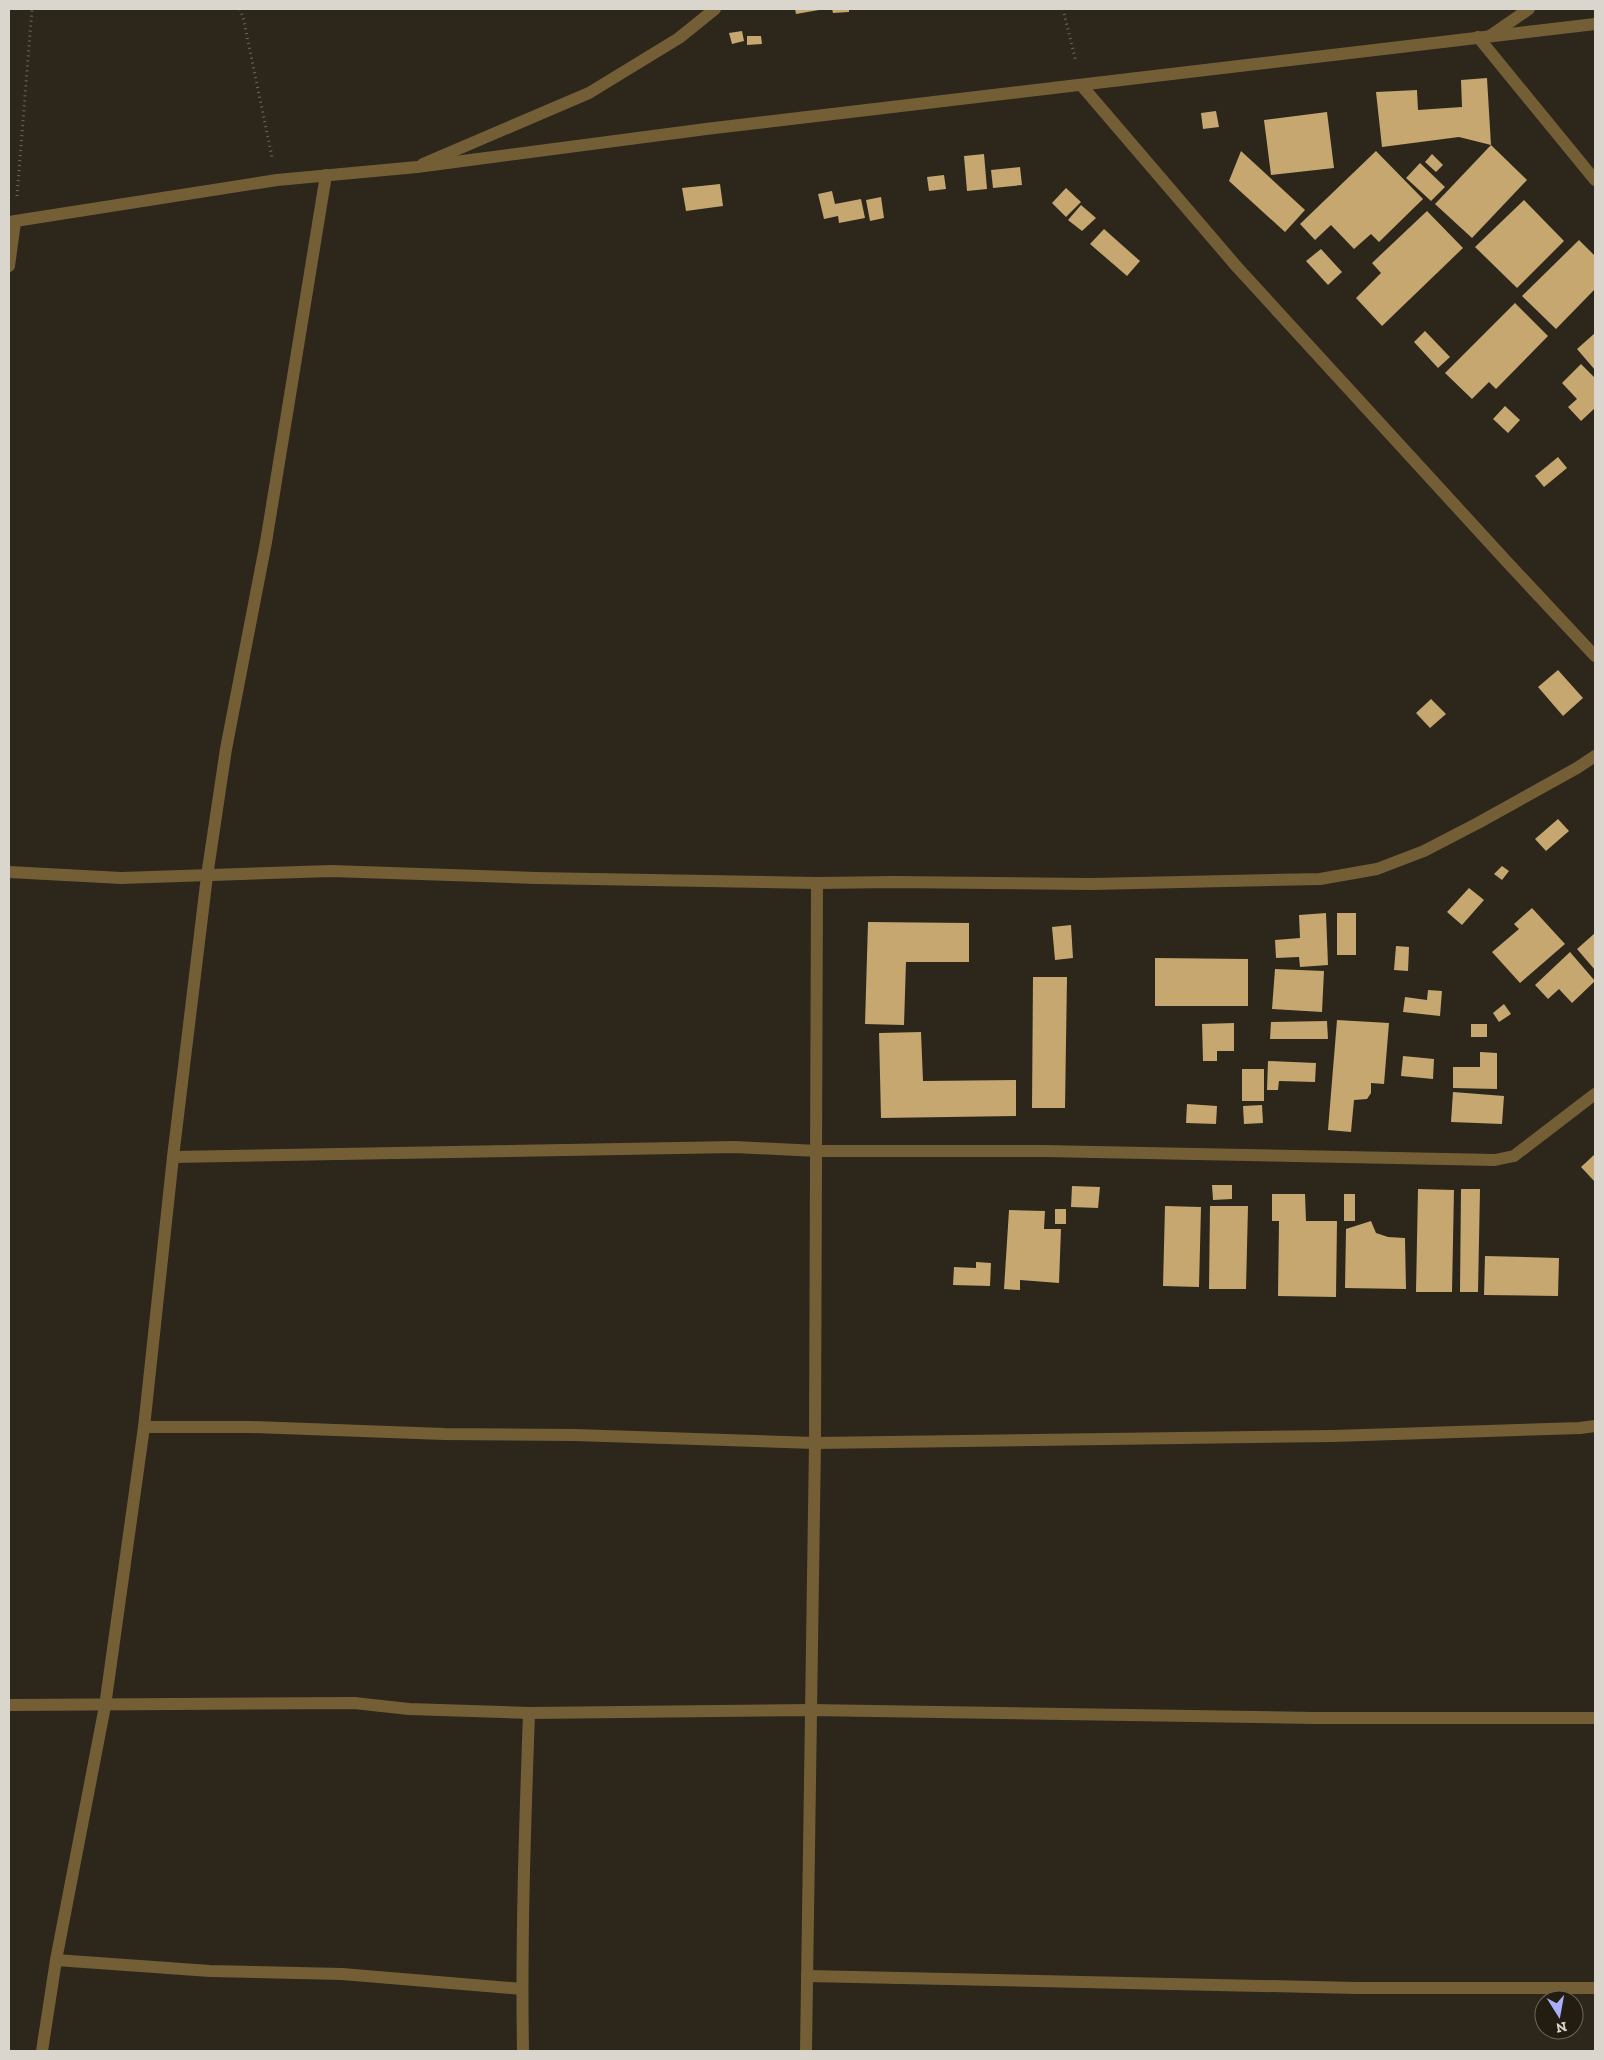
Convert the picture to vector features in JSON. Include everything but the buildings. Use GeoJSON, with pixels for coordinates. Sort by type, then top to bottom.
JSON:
{"type":"FeatureCollection","features":[{"type":"Feature","properties":{"kind":"street"},"geometry":{"type":"LineString","coordinates":[[417,167],[589,93],[679,38],[715,9]]}},
{"type":"Feature","properties":{"kind":"street"},"geometry":{"type":"LineString","coordinates":[[1484,36],[1529,9]]}},
{"type":"Feature","properties":{"kind":"street"},"geometry":{"type":"LineString","coordinates":[[9,266],[12,222],[277,180],[417,167],[706,129],[1595,24]]}},
{"type":"Feature","properties":{"kind":"street"},"geometry":{"type":"LineString","coordinates":[[1484,36],[1595,180]]}},
{"type":"Feature","properties":{"kind":"street"},"geometry":{"type":"LineString","coordinates":[[1082,86],[1237,267],[1488,542],[1595,656]]}},
{"type":"Feature","properties":{"kind":"street"},"geometry":{"type":"LineString","coordinates":[[42,2051],[56,1960],[105,1706],[144,1427],[173,1157],[207,876],[226,749],[266,542],[326,176]]}},
{"type":"Feature","properties":{"kind":"street"},"geometry":{"type":"LineString","coordinates":[[9,872],[121,878],[332,871],[536,878],[817,883],[1092,884],[1305,880],[1339,877],[1377,869],[1424,851],[1478,823],[1595,756]]}},
{"type":"Feature","properties":{"kind":"street"},"geometry":{"type":"LineString","coordinates":[[806,2051],[815,1443],[817,883]]}},
{"type":"Feature","properties":{"kind":"street"},"geometry":{"type":"LineString","coordinates":[[173,1157],[735,1147],[817,1151],[1044,1151],[1495,1160],[1514,1156],[1595,1094]]}},
{"type":"Feature","properties":{"kind":"street"},"geometry":{"type":"LineString","coordinates":[[144,1427],[251,1427],[444,1434],[575,1435],[815,1443],[1333,1436],[1595,1426]]}},
{"type":"Feature","properties":{"kind":"street"},"geometry":{"type":"LineString","coordinates":[[9,1705],[105,1706],[354,1703],[409,1709],[530,1713],[810,1710],[1314,1718],[1595,1718]]}},
{"type":"Feature","properties":{"kind":"street"},"geometry":{"type":"LineString","coordinates":[[523,2051],[522,1988],[530,1713]]}},
{"type":"Feature","properties":{"kind":"street"},"geometry":{"type":"LineString","coordinates":[[56,1960],[210,1970],[342,1974],[522,1988]]}},
{"type":"Feature","properties":{"kind":"street"},"geometry":{"type":"LineString","coordinates":[[807,1976],[1347,1988],[1595,1988]]}},
{"type":"Feature","properties":{"kind":"path"},"geometry":{"type":"LineString","coordinates":[[12,222],[32,9]]}},
{"type":"Feature","properties":{"kind":"path"},"geometry":{"type":"LineString","coordinates":[[240,9],[244,17],[277,180]]}},
{"type":"Feature","properties":{"kind":"path"},"geometry":{"type":"LineString","coordinates":[[1063,9],[1082,86]]}}]}
